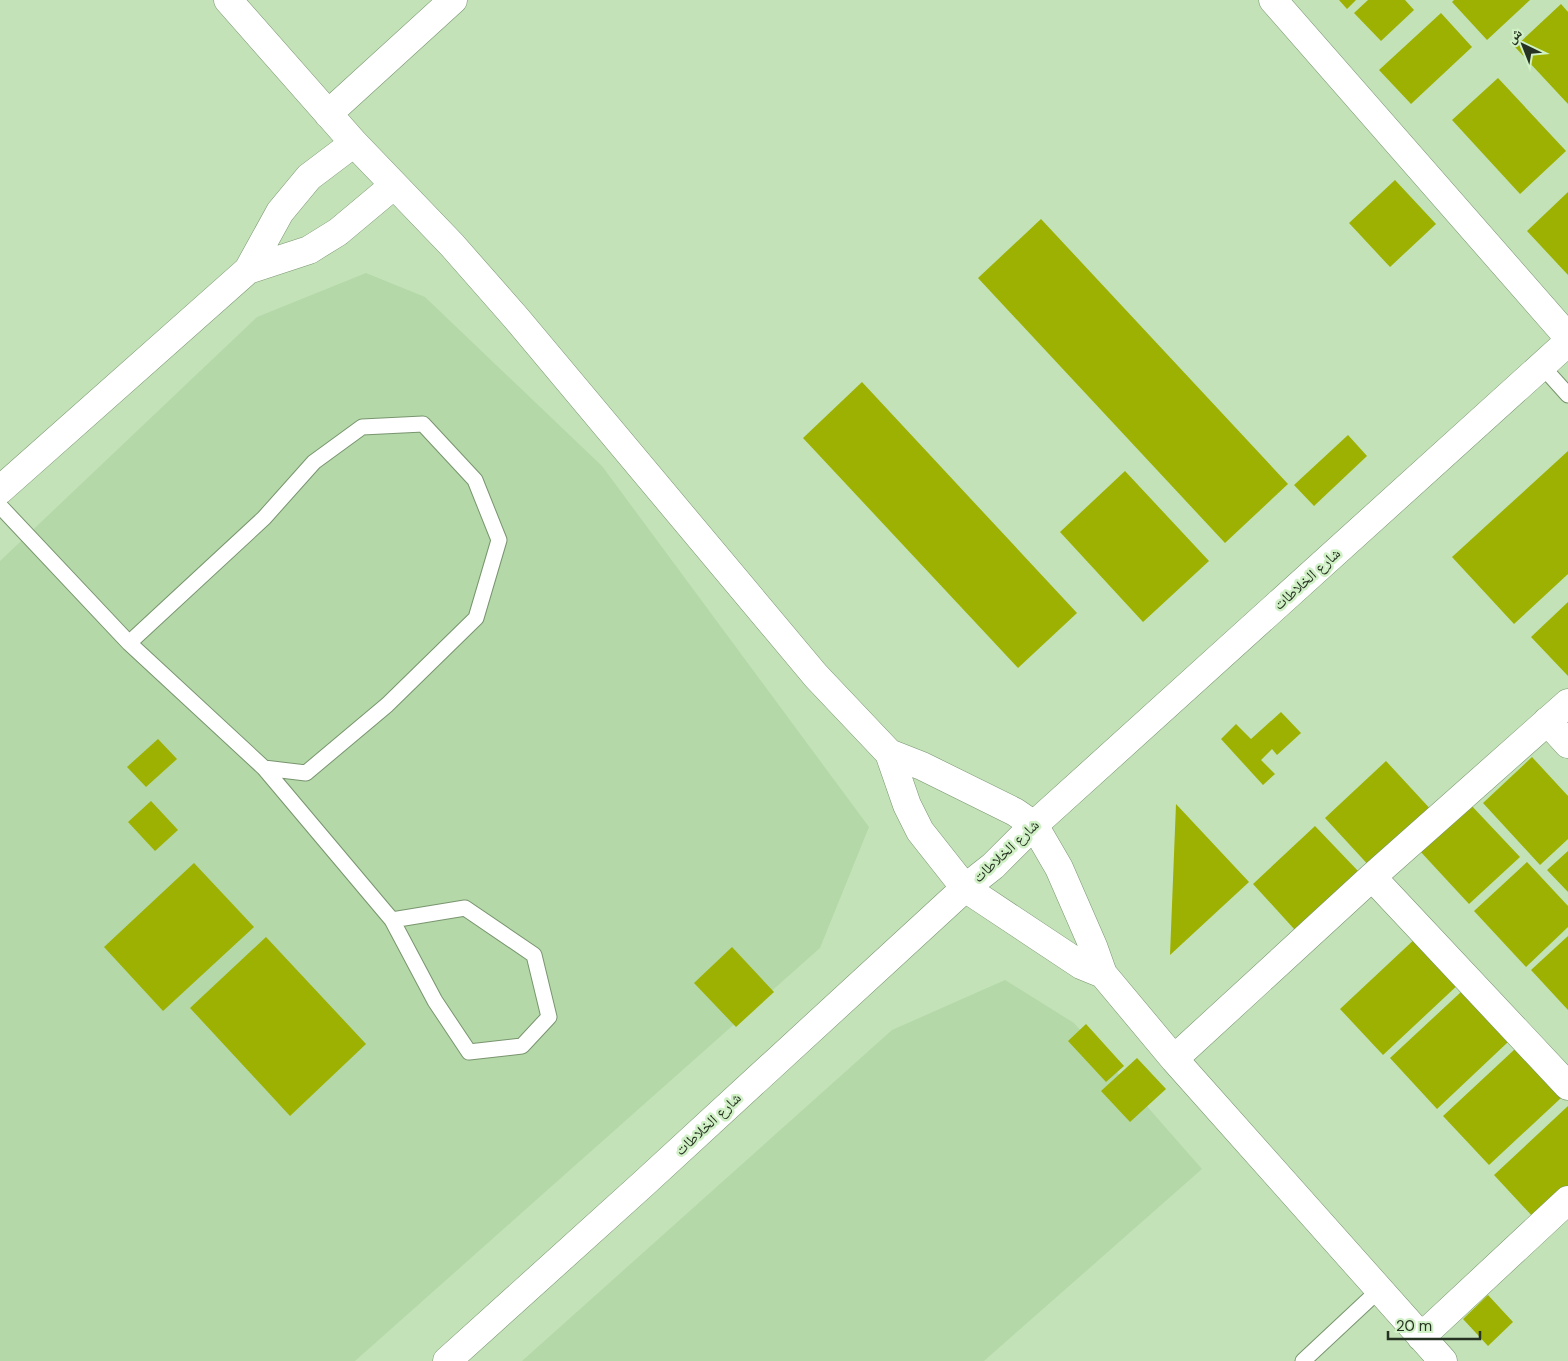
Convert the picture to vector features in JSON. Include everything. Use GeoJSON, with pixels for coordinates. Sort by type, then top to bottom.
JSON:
{"type":"FeatureCollection","features":[{"type":"Feature","properties":{"kind":"street"},"geometry":{"type":"LineString","coordinates":[[228,0],[393,186],[452,245],[504,304],[816,676],[889,753],[907,805],[920,831],[965,888],[1081,965],[1103,974]]}},
{"type":"Feature","properties":{"kind":"street"},"geometry":{"type":"LineString","coordinates":[[328,114],[453,0]]}},
{"type":"Feature","properties":{"kind":"street"},"geometry":{"type":"LineString","coordinates":[[1273,0],[1568,337]]}},
{"type":"Feature","properties":{"kind":"street"},"geometry":{"type":"LineString","coordinates":[[0,490],[248,270],[280,212],[309,177],[354,143]]}},
{"type":"Feature","properties":{"kind":"street"},"geometry":{"type":"LineString","coordinates":[[248,270],[309,250],[338,232],[393,186]]}},
{"type":"Feature","properties":{"kind":"street","name":"شارع الخلاطات"},"geometry":{"type":"LineString","coordinates":[[447,1361],[642,1185],[965,888],[993,866],[1034,825],[1568,342]]}},
{"type":"Feature","properties":{"kind":"street"},"geometry":{"type":"LineString","coordinates":[[1174,1059],[1372,878],[1568,703]]}},
{"type":"Feature","properties":{"kind":"street"},"geometry":{"type":"LineString","coordinates":[[1547,722],[1568,744]]}},
{"type":"Feature","properties":{"kind":"street"},"geometry":{"type":"LineString","coordinates":[[889,753],[922,766],[1016,812],[1034,825],[1059,868],[1103,974],[1174,1059],[1443,1361]]}},
{"type":"Feature","properties":{"kind":"street"},"geometry":{"type":"LineString","coordinates":[[1372,878],[1568,1086]]}},
{"type":"Feature","properties":{"kind":"street"},"geometry":{"type":"LineString","coordinates":[[1421,1337],[1568,1200]]}},
{"type":"Feature","properties":{"kind":"lane"},"geometry":{"type":"LineString","coordinates":[[1542,366],[1568,395]]}},
{"type":"Feature","properties":{"kind":"lane"},"geometry":{"type":"LineString","coordinates":[[128,642],[264,518],[314,462],[362,427],[423,424],[475,480],[499,540],[476,618],[387,705],[306,773],[264,768]]}},
{"type":"Feature","properties":{"kind":"lane"},"geometry":{"type":"LineString","coordinates":[[0,506],[128,642],[264,768],[392,920],[435,1001],[469,1052],[522,1046],[549,1017],[534,954],[465,908],[392,920]]}},
{"type":"Feature","properties":{"kind":"lane"},"geometry":{"type":"LineString","coordinates":[[1303,1361],[1379,1290]]}},
{"type":"Feature","properties":{"kind":"shaded area"},"geometry":{"type":"Polygon","coordinates":[[[366,273],[425,297],[602,466],[869,827],[820,948],[355,1361],[0,1361],[0,561],[257,317],[366,273]]]}},
{"type":"Feature","properties":{"kind":"shaded area"},"geometry":{"type":"Polygon","coordinates":[[[1005,980],[1074,1023],[1202,1169],[984,1361],[522,1361],[892,1030],[1005,980]]]}},
{"type":"Feature","properties":{"kind":"building"},"geometry":{"type":"Polygon","coordinates":[[[1339,0],[1356,0],[1347,9],[1339,0]]]}},
{"type":"Feature","properties":{"kind":"building"},"geometry":{"type":"Polygon","coordinates":[[[1368,0],[1405,0],[1414,10],[1381,41],[1354,13],[1368,0]]]}},
{"type":"Feature","properties":{"kind":"building"},"geometry":{"type":"Polygon","coordinates":[[[1454,0],[1530,0],[1487,40],[1452,2],[1454,0]]]}},
{"type":"Feature","properties":{"kind":"building"},"geometry":{"type":"Polygon","coordinates":[[[1561,4],[1568,12],[1568,104],[1515,47],[1561,4]]]}},
{"type":"Feature","properties":{"kind":"building"},"geometry":{"type":"Polygon","coordinates":[[[1441,13],[1472,47],[1411,104],[1379,70],[1441,13]]]}},
{"type":"Feature","properties":{"kind":"building"},"geometry":{"type":"Polygon","coordinates":[[[1498,78],[1566,151],[1520,194],[1452,120],[1498,78]]]}},
{"type":"Feature","properties":{"kind":"building"},"geometry":{"type":"Polygon","coordinates":[[[1395,180],[1436,224],[1390,267],[1349,223],[1395,180]]]}},
{"type":"Feature","properties":{"kind":"building"},"geometry":{"type":"Polygon","coordinates":[[[1568,192],[1568,275],[1527,231],[1568,192]]]}},
{"type":"Feature","properties":{"kind":"building"},"geometry":{"type":"Polygon","coordinates":[[[1041,219],[1288,484],[1225,543],[978,278],[1041,219]]]}},
{"type":"Feature","properties":{"kind":"building"},"geometry":{"type":"Polygon","coordinates":[[[862,382],[1077,613],[1018,668],[803,438],[862,382]]]}},
{"type":"Feature","properties":{"kind":"building"},"geometry":{"type":"Polygon","coordinates":[[[1348,435],[1367,456],[1314,506],[1294,485],[1348,435]]]}},
{"type":"Feature","properties":{"kind":"building"},"geometry":{"type":"Polygon","coordinates":[[[1568,451],[1568,574],[1514,624],[1452,557],[1568,451]]]}},
{"type":"Feature","properties":{"kind":"building"},"geometry":{"type":"Polygon","coordinates":[[[1125,471],[1209,561],[1143,622],[1060,532],[1125,471]]]}},
{"type":"Feature","properties":{"kind":"building"},"geometry":{"type":"Polygon","coordinates":[[[1568,602],[1568,676],[1531,637],[1568,602]]]}},
{"type":"Feature","properties":{"kind":"building"},"geometry":{"type":"Polygon","coordinates":[[[1281,712],[1301,733],[1277,755],[1272,749],[1261,760],[1275,774],[1263,785],[1221,739],[1236,724],[1251,739],[1281,712]]]}},
{"type":"Feature","properties":{"kind":"building"},"geometry":{"type":"Polygon","coordinates":[[[158,739],[177,759],[146,787],[127,767],[158,739]]]}},
{"type":"Feature","properties":{"kind":"building"},"geometry":{"type":"Polygon","coordinates":[[[1532,757],[1568,796],[1568,839],[1540,865],[1483,803],[1532,757]]]}},
{"type":"Feature","properties":{"kind":"building"},"geometry":{"type":"Polygon","coordinates":[[[1386,761],[1434,813],[1373,870],[1325,818],[1386,761]]]}},
{"type":"Feature","properties":{"kind":"building"},"geometry":{"type":"Polygon","coordinates":[[[151,801],[178,830],[155,851],[128,822],[151,801]]]}},
{"type":"Feature","properties":{"kind":"building"},"geometry":{"type":"Polygon","coordinates":[[[1469,803],[1520,857],[1469,904],[1419,850],[1469,803]]]}},
{"type":"Feature","properties":{"kind":"building"},"geometry":{"type":"Polygon","coordinates":[[[1176,804],[1249,882],[1170,955],[1176,804]]]}},
{"type":"Feature","properties":{"kind":"building"},"geometry":{"type":"Polygon","coordinates":[[[1315,826],[1358,871],[1295,930],[1253,884],[1315,826]]]}},
{"type":"Feature","properties":{"kind":"building"},"geometry":{"type":"Polygon","coordinates":[[[1568,851],[1568,892],[1547,870],[1568,851]]]}},
{"type":"Feature","properties":{"kind":"building"},"geometry":{"type":"Polygon","coordinates":[[[1527,862],[1568,906],[1568,927],[1526,967],[1474,911],[1527,862]]]}},
{"type":"Feature","properties":{"kind":"building"},"geometry":{"type":"Polygon","coordinates":[[[194,863],[254,927],[163,1011],[104,947],[194,863]]]}},
{"type":"Feature","properties":{"kind":"building"},"geometry":{"type":"Polygon","coordinates":[[[1418,936],[1461,982],[1383,1055],[1340,1009],[1418,936]]]}},
{"type":"Feature","properties":{"kind":"building"},"geometry":{"type":"Polygon","coordinates":[[[1568,936],[1568,1010],[1531,970],[1568,936]]]}},
{"type":"Feature","properties":{"kind":"building"},"geometry":{"type":"Polygon","coordinates":[[[266,937],[366,1044],[290,1116],[190,1008],[266,937]]]}},
{"type":"Feature","properties":{"kind":"building"},"geometry":{"type":"Polygon","coordinates":[[[732,947],[774,992],[736,1027],[694,983],[732,947]]]}},
{"type":"Feature","properties":{"kind":"building"},"geometry":{"type":"Polygon","coordinates":[[[1461,992],[1508,1042],[1437,1109],[1390,1058],[1461,992]]]}},
{"type":"Feature","properties":{"kind":"building"},"geometry":{"type":"Polygon","coordinates":[[[1086,1024],[1124,1066],[1106,1082],[1068,1041],[1086,1024]]]}},
{"type":"Feature","properties":{"kind":"building"},"geometry":{"type":"Polygon","coordinates":[[[1515,1049],[1561,1098],[1489,1165],[1443,1116],[1515,1049]]]}},
{"type":"Feature","properties":{"kind":"building"},"geometry":{"type":"Polygon","coordinates":[[[1137,1058],[1166,1089],[1130,1122],[1101,1091],[1137,1058]]]}},
{"type":"Feature","properties":{"kind":"building"},"geometry":{"type":"Polygon","coordinates":[[[1568,1106],[1568,1186],[1534,1218],[1494,1175],[1568,1106]]]}},
{"type":"Feature","properties":{"kind":"building"},"geometry":{"type":"Polygon","coordinates":[[[1488,1295],[1513,1322],[1488,1346],[1463,1319],[1488,1295]]]}}]}
